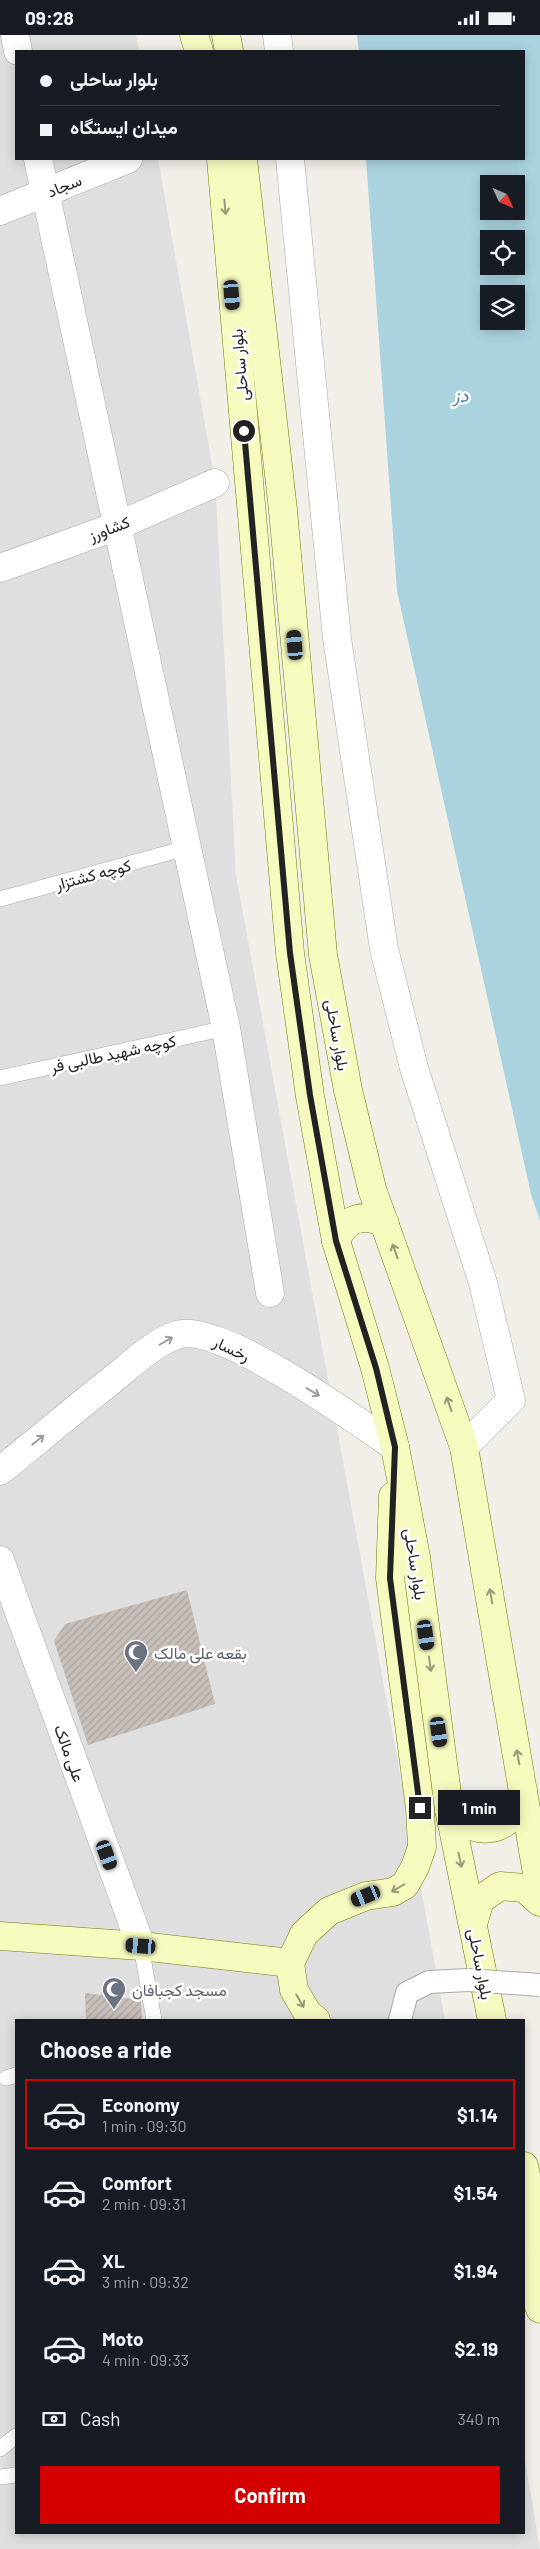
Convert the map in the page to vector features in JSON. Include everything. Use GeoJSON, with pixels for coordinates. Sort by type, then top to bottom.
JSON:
{"type":"FeatureCollection","features":[{"type":"Feature","properties":{"kind":"main road"},"geometry":{"type":"LineString","coordinates":[[194,35],[199,50]]}},
{"type":"Feature","properties":{"kind":"main road"},"geometry":{"type":"LineString","coordinates":[[226,35],[229,50]]}},
{"type":"Feature","properties":{"kind":"main road","name":"بلوار ساحلی"},"geometry":{"type":"LineString","coordinates":[[221,160],[290,953],[310,1095],[336,1241],[376,1368],[395,1447],[416,1557],[449,1809],[492,2019]]}},
{"type":"Feature","properties":{"kind":"main road","name":"بلوار ساحلی"},"geometry":{"type":"LineString","coordinates":[[243,160],[283,509],[323,955],[348,1090],[372,1189],[464,1447],[540,1891]]}},
{"type":"Feature","properties":{"kind":"main road"},"geometry":{"type":"LineString","coordinates":[[336,1241],[346,1223],[356,1218],[366,1217],[385,1224]]}},
{"type":"Feature","properties":{"kind":"main road"},"geometry":{"type":"LineString","coordinates":[[315,2019],[308,2014],[294,1990],[290,1963],[304,1934],[329,1911],[366,1896],[393,1892],[405,1885],[415,1867],[422,1847],[420,1808],[390,1578],[395,1447]]}},
{"type":"Feature","properties":{"kind":"main road"},"geometry":{"type":"LineString","coordinates":[[449,1809],[459,1821],[472,1828],[486,1830],[501,1826],[512,1817],[520,1805],[524,1791]]}},
{"type":"Feature","properties":{"kind":"main road"},"geometry":{"type":"LineString","coordinates":[[473,1924],[480,1900],[500,1886],[524,1888],[540,1902]]}},
{"type":"Feature","properties":{"kind":"main road"},"geometry":{"type":"LineString","coordinates":[[0,1937],[141,1946],[290,1963]]}},
{"type":"Feature","properties":{"kind":"main road"},"geometry":{"type":"LineString","coordinates":[[525,2170],[532,2202],[540,2267]]}},
{"type":"Feature","properties":{"kind":"main road"},"geometry":{"type":"LineString","coordinates":[[525,2266],[540,2309]]}},
{"type":"Feature","properties":{"kind":"street"},"geometry":{"type":"LineString","coordinates":[[15,35],[18,50]]}},
{"type":"Feature","properties":{"kind":"street"},"geometry":{"type":"LineString","coordinates":[[277,35],[279,50]]}},
{"type":"Feature","properties":{"kind":"street"},"geometry":{"type":"LineString","coordinates":[[38,160],[226,1028],[270,1293]]}},
{"type":"Feature","properties":{"kind":"street","name":"سجاد"},"geometry":{"type":"LineString","coordinates":[[0,211],[126,160]]}},
{"type":"Feature","properties":{"kind":"street"},"geometry":{"type":"LineString","coordinates":[[290,160],[337,638],[384,949],[414,1068],[483,1283],[511,1400],[464,1447]]}},
{"type":"Feature","properties":{"kind":"street","name":"کشاورز"},"geometry":{"type":"LineString","coordinates":[[0,568],[117,526],[215,483]]}},
{"type":"Feature","properties":{"kind":"street","name":"رخسار"},"geometry":{"type":"LineString","coordinates":[[0,1471],[146,1353],[178,1334],[208,1336],[256,1359],[319,1396],[395,1447]]}},
{"type":"Feature","properties":{"kind":"street","name":"علی مالک"},"geometry":{"type":"LineString","coordinates":[[0,1560],[141,1946]]}},
{"type":"Feature","properties":{"kind":"street"},"geometry":{"type":"LineString","coordinates":[[400,2019],[406,1993],[429,1982],[468,1981],[540,1985]]}},
{"type":"Feature","properties":{"kind":"lane","name":"کوچه کشتزار"},"geometry":{"type":"LineString","coordinates":[[0,899],[186,848]]}},
{"type":"Feature","properties":{"kind":"lane","name":"کوچه شهید طالبی فر"},"geometry":{"type":"LineString","coordinates":[[0,1078],[226,1028]]}},
{"type":"Feature","properties":{"kind":"lane"},"geometry":{"type":"LineString","coordinates":[[141,1946],[154,2019]]}},
{"type":"Feature","properties":{"kind":"lane"},"geometry":{"type":"LineString","coordinates":[[0,2449],[15,2437]]}},
{"type":"Feature","properties":{"kind":"lane"},"geometry":{"type":"LineString","coordinates":[[0,2477],[15,2475]]}},
{"type":"Feature","properties":{"kind":"shaded area"},"geometry":{"type":"Polygon","coordinates":[[[0,35],[136,35],[139,50],[15,50],[15,160],[158,160],[215,481],[236,875],[445,2019],[15,2019],[15,2534],[525,2534],[525,2460],[540,2549],[0,2549],[0,35]]]}},
{"type":"Feature","properties":{"kind":"water","name":"دز"},"geometry":{"type":"Polygon","coordinates":[[[357,35],[540,35],[540,1221],[531,1194],[397,591],[366,160],[525,160],[525,50],[359,50],[357,35]]]}},
{"type":"Feature","properties":{"kind":"building","name":"بقعه علی مالک"},"geometry":{"type":"Polygon","coordinates":[[[187,1590],[215,1704],[88,1745],[54,1641],[65,1624],[187,1590]]]}},
{"type":"Feature","properties":{"kind":"building","name":"مسجد کجبافان"},"geometry":{"type":"Polygon","coordinates":[[[85,1993],[141,2000],[142,2019],[86,2019],[85,1993]]]}},
{"type":"Feature","properties":{"kind":"place","name":"بقعه علی مالک"},"geometry":{"type":"Point","coordinates":[136,1673]}},
{"type":"Feature","properties":{"kind":"place","name":"مسجد کجبافان"},"geometry":{"type":"Point","coordinates":[114,2010]}},
{"type":"Feature","properties":{"kind":"route"},"geometry":{"type":"LineString","coordinates":[[244,431],[290,953],[310,1095],[336,1241],[376,1368],[395,1447],[390,1578],[420,1808]]}}]}
